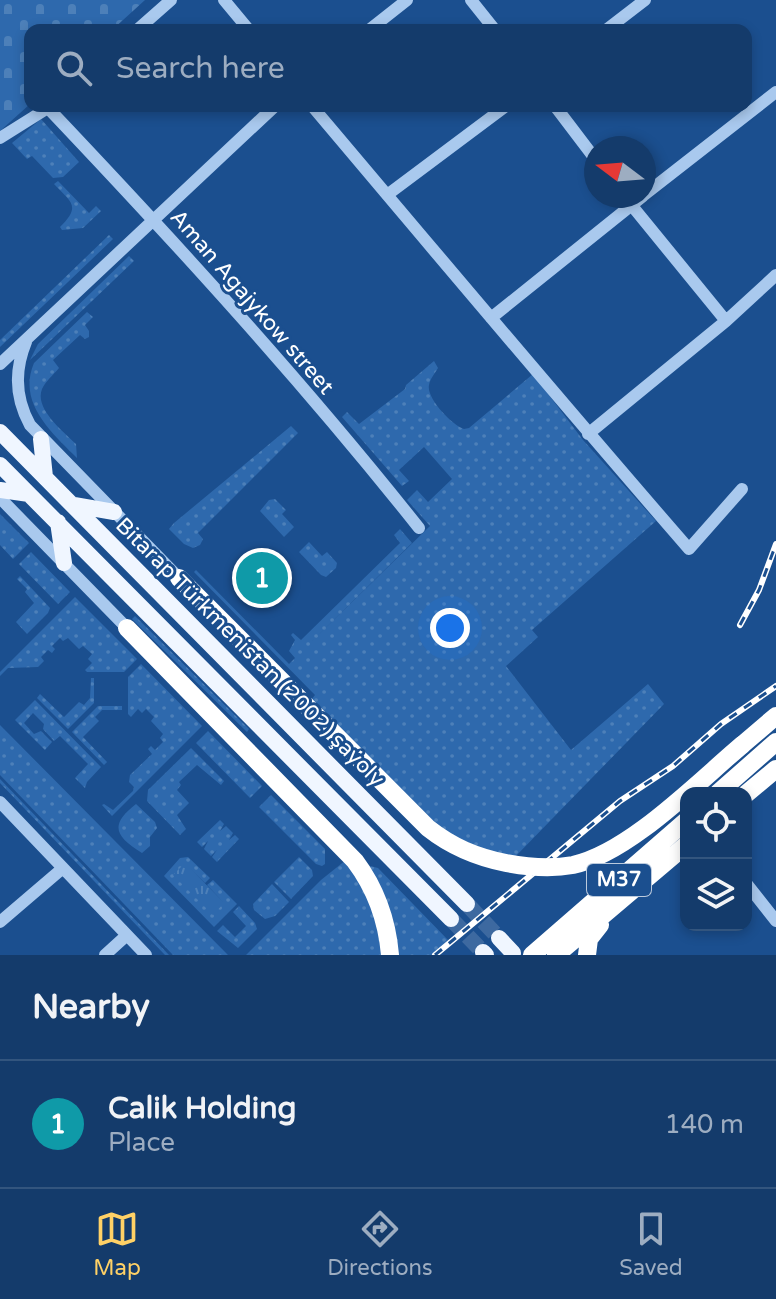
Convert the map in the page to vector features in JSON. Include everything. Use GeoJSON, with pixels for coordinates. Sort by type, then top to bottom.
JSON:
{"type":"FeatureCollection","features":[{"type":"Feature","properties":{"kind":"highway"},"geometry":{"type":"LineString","coordinates":[[179,578],[428,828],[451,845],[478,857],[514,864],[559,866],[584,862],[600,855],[648,824],[776,716]]}},
{"type":"Feature","properties":{"kind":"highway"},"geometry":{"type":"LineString","coordinates":[[127,628],[355,861],[377,898],[386,923],[390,955]]}},
{"type":"Feature","properties":{"kind":"highway"},"geometry":{"type":"LineString","coordinates":[[725,787],[776,742]]}},
{"type":"Feature","properties":{"kind":"highway"},"geometry":{"type":"LineString","coordinates":[[752,789],[776,769]]}},
{"type":"Feature","properties":{"kind":"highway","name":"M37"},"geometry":{"type":"LineString","coordinates":[[522,954],[680,826]]}},
{"type":"Feature","properties":{"kind":"highway","name":"M37"},"geometry":{"type":"LineString","coordinates":[[556,955],[680,850]]}},
{"type":"Feature","properties":{"kind":"highway"},"geometry":{"type":"LineString","coordinates":[[587,955],[589,939],[616,903]]}},
{"type":"Feature","properties":{"kind":"main road","name":"Bitarap Türkmenistan (2002) şaýoly"},"geometry":{"type":"LineString","coordinates":[[0,432],[467,904]]}},
{"type":"Feature","properties":{"kind":"main road"},"geometry":{"type":"LineString","coordinates":[[41,439],[45,477]]}},
{"type":"Feature","properties":{"kind":"main road","name":"Bitarap Türkmenistan (2002) şaýoly"},"geometry":{"type":"LineString","coordinates":[[0,465],[451,919]]}},
{"type":"Feature","properties":{"kind":"main road"},"geometry":{"type":"LineString","coordinates":[[0,490],[29,494]]}},
{"type":"Feature","properties":{"kind":"main road"},"geometry":{"type":"LineString","coordinates":[[74,505],[114,512]]}},
{"type":"Feature","properties":{"kind":"main road"},"geometry":{"type":"LineString","coordinates":[[58,522],[64,563]]}},
{"type":"Feature","properties":{"kind":"main road"},"geometry":{"type":"LineString","coordinates":[[499,938],[522,954]]}},
{"type":"Feature","properties":{"kind":"street"},"geometry":{"type":"LineString","coordinates":[[144,24],[171,0]]}},
{"type":"Feature","properties":{"kind":"street"},"geometry":{"type":"LineString","coordinates":[[224,0],[244,24]]}},
{"type":"Feature","properties":{"kind":"street"},"geometry":{"type":"LineString","coordinates":[[377,24],[407,0]]}},
{"type":"Feature","properties":{"kind":"street"},"geometry":{"type":"LineString","coordinates":[[471,0],[490,24]]}},
{"type":"Feature","properties":{"kind":"street"},"geometry":{"type":"LineString","coordinates":[[614,24],[645,0]]}},
{"type":"Feature","properties":{"kind":"street"},"geometry":{"type":"LineString","coordinates":[[752,111],[776,92]]}},
{"type":"Feature","properties":{"kind":"street"},"geometry":{"type":"LineString","coordinates":[[0,138],[42,112]]}},
{"type":"Feature","properties":{"kind":"street","name":"Aman Agajykow street"},"geometry":{"type":"LineString","coordinates":[[55,112],[292,375],[419,528]]}},
{"type":"Feature","properties":{"kind":"street"},"geometry":{"type":"LineString","coordinates":[[0,364],[269,112]]}},
{"type":"Feature","properties":{"kind":"street"},"geometry":{"type":"LineString","coordinates":[[317,112],[689,549],[742,489]]}},
{"type":"Feature","properties":{"kind":"street"},"geometry":{"type":"LineString","coordinates":[[387,195],[498,112]]}},
{"type":"Feature","properties":{"kind":"street"},"geometry":{"type":"LineString","coordinates":[[560,112],[584,144]]}},
{"type":"Feature","properties":{"kind":"street"},"geometry":{"type":"LineString","coordinates":[[656,187],[751,112]]}},
{"type":"Feature","properties":{"kind":"street"},"geometry":{"type":"LineString","coordinates":[[491,318],[619,208]]}},
{"type":"Feature","properties":{"kind":"street"},"geometry":{"type":"LineString","coordinates":[[633,208],[726,321]]}},
{"type":"Feature","properties":{"kind":"street"},"geometry":{"type":"LineString","coordinates":[[588,434],[726,321],[776,275]]}},
{"type":"Feature","properties":{"kind":"street"},"geometry":{"type":"LineString","coordinates":[[28,337],[19,361],[18,390],[26,419],[41,439],[179,578]]}},
{"type":"Feature","properties":{"kind":"street"},"geometry":{"type":"LineString","coordinates":[[0,498],[127,628]]}},
{"type":"Feature","properties":{"kind":"street"},"geometry":{"type":"LineString","coordinates":[[0,802],[146,955]]}},
{"type":"Feature","properties":{"kind":"street"},"geometry":{"type":"LineString","coordinates":[[0,922],[63,868]]}},
{"type":"Feature","properties":{"kind":"street"},"geometry":{"type":"LineString","coordinates":[[752,891],[776,921]]}},
{"type":"Feature","properties":{"kind":"street"},"geometry":{"type":"LineString","coordinates":[[105,955],[127,935]]}},
{"type":"Feature","properties":{"kind":"green space"},"geometry":{"type":"Polygon","coordinates":[[[0,0],[145,0],[119,24],[24,24],[24,109],[0,131],[0,0]]]}},
{"type":"Feature","properties":{"kind":"green space"},"geometry":{"type":"Polygon","coordinates":[[[41,119],[79,162],[63,177],[53,178],[32,156],[27,159],[12,143],[41,119]]]}},
{"type":"Feature","properties":{"kind":"green space"},"geometry":{"type":"Polygon","coordinates":[[[58,181],[89,213],[96,206],[101,211],[83,228],[62,230],[60,227],[70,214],[72,205],[54,184],[58,181]]]}},
{"type":"Feature","properties":{"kind":"green space"},"geometry":{"type":"Polygon","coordinates":[[[109,235],[113,239],[0,347],[0,340],[109,235]]]}},
{"type":"Feature","properties":{"kind":"green space"},"geometry":{"type":"Polygon","coordinates":[[[129,256],[134,261],[30,360],[38,344],[129,256]]]}},
{"type":"Feature","properties":{"kind":"green space"},"geometry":{"type":"Polygon","coordinates":[[[87,312],[93,317],[85,325],[89,337],[85,339],[80,335],[53,360],[59,368],[43,386],[41,397],[46,412],[76,444],[77,458],[40,416],[30,391],[30,378],[34,363],[87,312]]]}},
{"type":"Feature","properties":{"kind":"green space"},"geometry":{"type":"Polygon","coordinates":[[[434,361],[438,368],[429,385],[432,397],[447,417],[464,429],[533,374],[583,440],[656,521],[532,630],[538,637],[506,666],[571,750],[648,684],[664,704],[513,859],[502,858],[443,831],[311,700],[315,695],[194,572],[196,570],[289,664],[295,658],[289,651],[295,640],[291,635],[293,633],[301,640],[400,543],[394,535],[400,529],[412,543],[304,649],[430,526],[407,500],[417,490],[428,502],[452,479],[424,447],[399,470],[409,481],[402,486],[342,417],[347,412],[359,424],[405,389],[434,361]]]}},
{"type":"Feature","properties":{"kind":"green space"},"geometry":{"type":"Polygon","coordinates":[[[291,426],[298,433],[198,533],[203,539],[200,545],[193,548],[184,544],[169,529],[174,523],[291,426]]]}},
{"type":"Feature","properties":{"kind":"green space"},"geometry":{"type":"Polygon","coordinates":[[[275,499],[286,510],[282,514],[294,527],[284,537],[260,511],[269,500],[275,499]]]}},
{"type":"Feature","properties":{"kind":"green space"},"geometry":{"type":"Polygon","coordinates":[[[0,514],[29,543],[13,559],[0,545],[0,514]]]}},
{"type":"Feature","properties":{"kind":"green space"},"geometry":{"type":"Polygon","coordinates":[[[309,542],[322,556],[327,552],[337,563],[326,577],[299,552],[309,542]]]}},
{"type":"Feature","properties":{"kind":"green space"},"geometry":{"type":"Polygon","coordinates":[[[31,552],[70,592],[58,604],[19,564],[31,552]]]}},
{"type":"Feature","properties":{"kind":"green space"},"geometry":{"type":"Polygon","coordinates":[[[20,576],[50,608],[27,634],[16,622],[34,603],[17,579],[20,576]]]}},
{"type":"Feature","properties":{"kind":"green space"},"geometry":{"type":"Polygon","coordinates":[[[75,597],[137,659],[124,672],[87,672],[85,670],[92,663],[88,659],[92,654],[83,646],[79,649],[68,638],[63,641],[60,638],[52,646],[55,649],[52,653],[48,650],[41,657],[44,661],[38,667],[8,668],[0,676],[0,672],[75,597]]]}},
{"type":"Feature","properties":{"kind":"green space"},"geometry":{"type":"Polygon","coordinates":[[[135,616],[249,729],[247,732],[132,619],[135,616]]]}},
{"type":"Feature","properties":{"kind":"green space"},"geometry":{"type":"Polygon","coordinates":[[[141,664],[202,726],[112,816],[102,805],[113,810],[133,791],[130,775],[152,754],[148,749],[151,746],[155,750],[163,742],[160,738],[163,734],[151,721],[154,717],[146,709],[142,713],[138,709],[131,717],[128,714],[128,677],[141,664]]]}},
{"type":"Feature","properties":{"kind":"green space"},"geometry":{"type":"Polygon","coordinates":[[[91,678],[94,678],[94,703],[68,729],[37,698],[40,694],[64,717],[79,702],[84,705],[90,698],[91,678]]]}},
{"type":"Feature","properties":{"kind":"green space"},"geometry":{"type":"Polygon","coordinates":[[[35,700],[101,767],[85,788],[75,778],[88,764],[60,736],[54,741],[33,713],[24,723],[34,734],[41,731],[52,742],[45,750],[15,720],[35,700]]]}},
{"type":"Feature","properties":{"kind":"green space"},"geometry":{"type":"Polygon","coordinates":[[[98,706],[122,706],[122,710],[102,710],[95,717],[99,721],[83,737],[107,762],[104,765],[72,732],[98,706]]]}},
{"type":"Feature","properties":{"kind":"green space"},"geometry":{"type":"Polygon","coordinates":[[[0,725],[228,955],[173,955],[0,775],[0,725]]]}},
{"type":"Feature","properties":{"kind":"green space"},"geometry":{"type":"Polygon","coordinates":[[[208,731],[262,786],[250,798],[196,743],[208,731]]]}},
{"type":"Feature","properties":{"kind":"green space"},"geometry":{"type":"Polygon","coordinates":[[[191,748],[224,781],[221,785],[197,765],[179,782],[181,785],[177,790],[189,803],[177,815],[186,829],[180,835],[147,801],[148,790],[191,748]]]}},
{"type":"Feature","properties":{"kind":"green space"},"geometry":{"type":"Polygon","coordinates":[[[0,779],[169,955],[165,955],[0,783],[0,779]]]}},
{"type":"Feature","properties":{"kind":"green space"},"geometry":{"type":"Polygon","coordinates":[[[271,795],[325,849],[325,864],[316,864],[259,807],[271,795]]]}},
{"type":"Feature","properties":{"kind":"green space"},"geometry":{"type":"Polygon","coordinates":[[[136,804],[155,822],[157,828],[150,837],[150,846],[142,853],[121,836],[119,830],[122,818],[136,804]]]}},
{"type":"Feature","properties":{"kind":"green space"},"geometry":{"type":"Polygon","coordinates":[[[220,820],[224,824],[220,831],[226,826],[233,833],[229,840],[235,835],[239,839],[217,862],[212,857],[217,850],[211,856],[204,849],[208,841],[202,847],[197,842],[220,820]]]}},
{"type":"Feature","properties":{"kind":"green space"},"geometry":{"type":"Polygon","coordinates":[[[188,857],[210,878],[205,883],[185,864],[224,903],[207,885],[213,880],[237,904],[214,927],[164,876],[180,858],[188,857]]]}},
{"type":"Feature","properties":{"kind":"green space"},"geometry":{"type":"Polygon","coordinates":[[[299,857],[312,870],[313,876],[291,899],[274,882],[299,857]]]}},
{"type":"Feature","properties":{"kind":"green space"},"geometry":{"type":"Polygon","coordinates":[[[346,860],[378,868],[448,940],[432,955],[246,955],[321,880],[346,860]]]}},
{"type":"Feature","properties":{"kind":"green space"},"geometry":{"type":"Polygon","coordinates":[[[185,863],[224,903],[213,915],[173,875],[185,863]]]}},
{"type":"Feature","properties":{"kind":"green space"},"geometry":{"type":"Polygon","coordinates":[[[272,884],[289,902],[275,916],[265,919],[254,910],[253,904],[272,884]]]}},
{"type":"Feature","properties":{"kind":"green space"},"geometry":{"type":"Polygon","coordinates":[[[239,906],[257,929],[238,948],[217,931],[223,925],[235,937],[246,926],[233,912],[239,906]]]}},
{"type":"Feature","properties":{"kind":"tunnel"},"geometry":{"type":"LineString","coordinates":[[467,904],[499,938]]}},
{"type":"Feature","properties":{"kind":"tunnel"},"geometry":{"type":"LineString","coordinates":[[451,919],[483,952]]}},
{"type":"Feature","properties":{"kind":"railway"},"geometry":{"type":"LineString","coordinates":[[740,625],[759,590],[776,544]]}},
{"type":"Feature","properties":{"kind":"railway"},"geometry":{"type":"LineString","coordinates":[[435,955],[620,801],[673,766],[721,724],[776,686]]}},
{"type":"Feature","properties":{"kind":"place","name":"Calik Holding"},"geometry":{"type":"Point","coordinates":[262,578]}}]}
